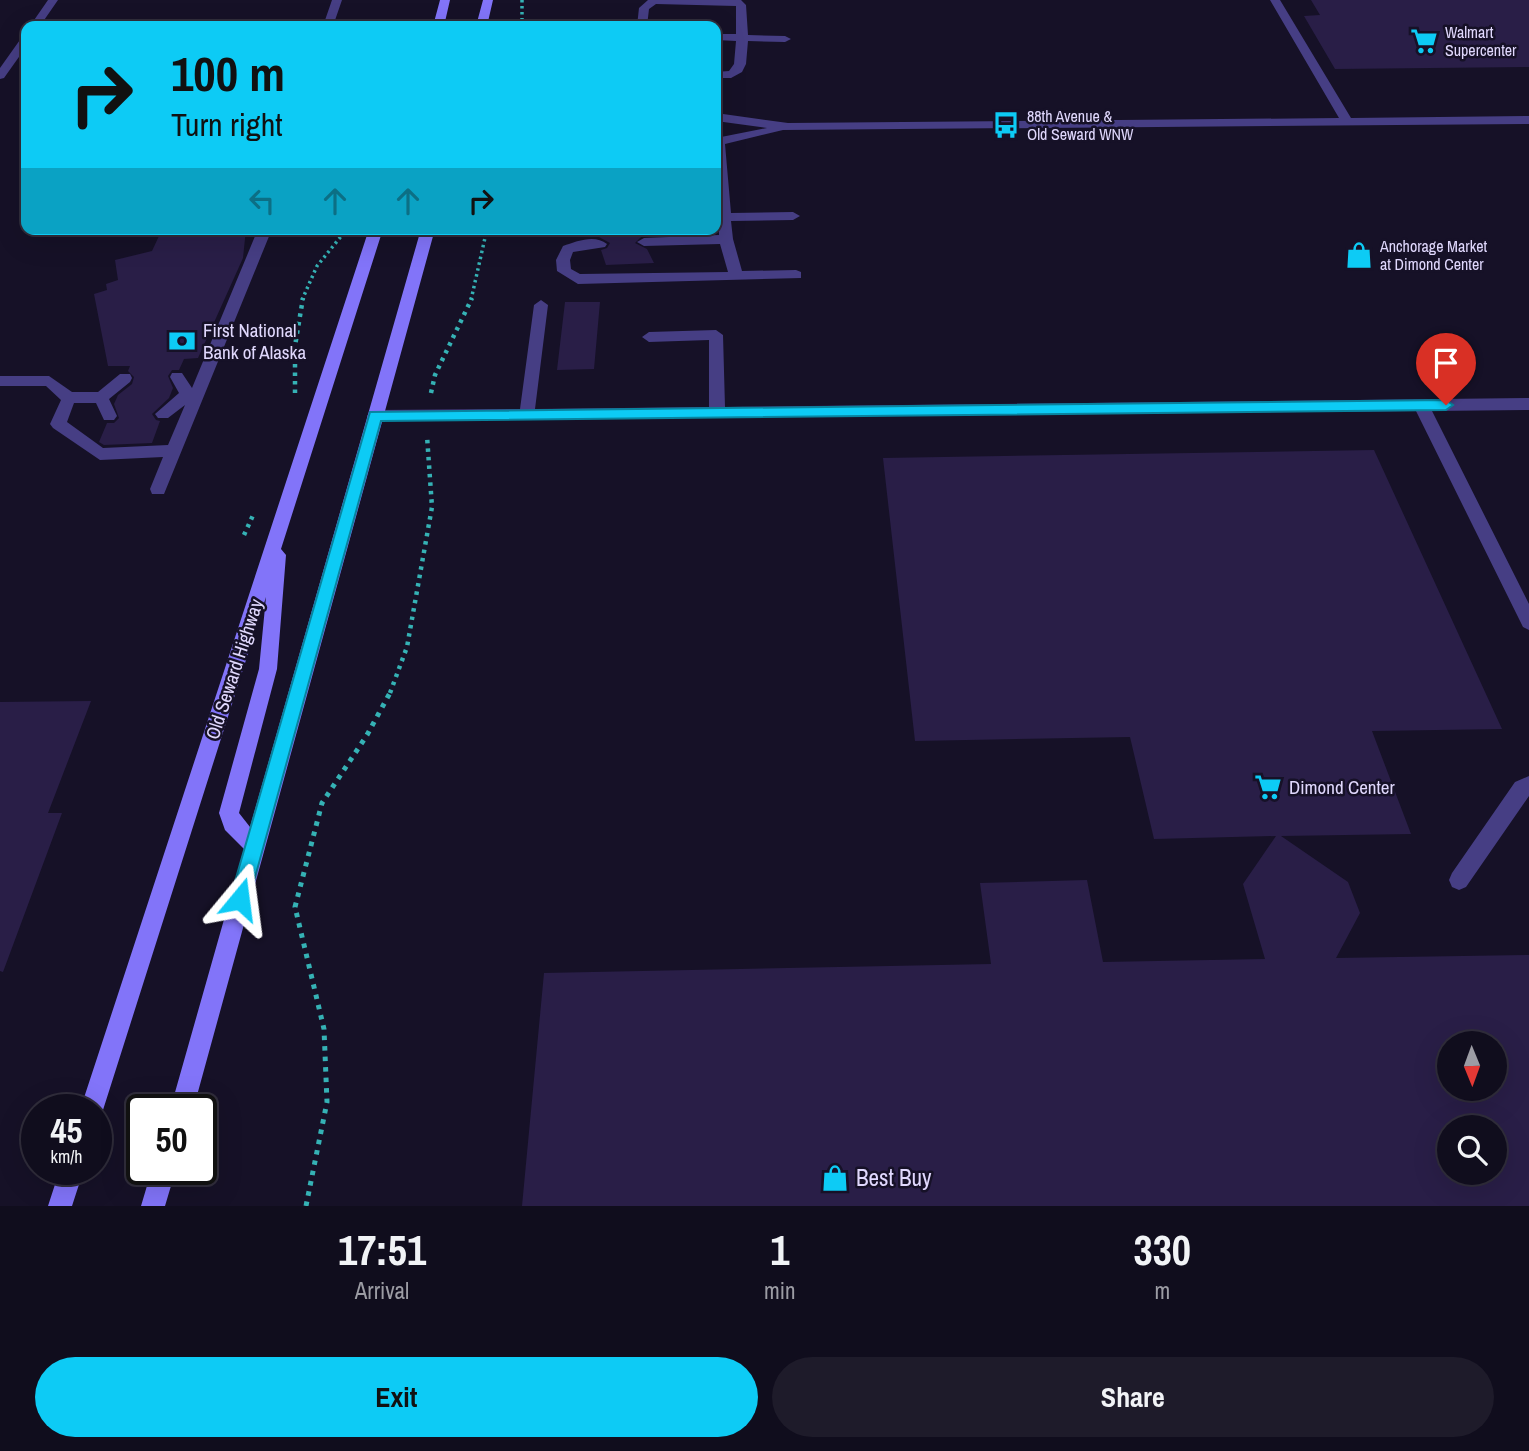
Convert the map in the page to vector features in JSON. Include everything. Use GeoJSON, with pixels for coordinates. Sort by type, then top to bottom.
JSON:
{"type":"FeatureCollection","features":[{"type":"Feature","properties":{"kind":"main road"},"geometry":{"type":"LineString","coordinates":[[439,21],[445,0]]}},
{"type":"Feature","properties":{"kind":"main road"},"geometry":{"type":"LineString","coordinates":[[482,21],[488,0]]}},
{"type":"Feature","properties":{"kind":"main road","name":"Old Seward Highway"},"geometry":{"type":"LineString","coordinates":[[96,1094],[374,235]]}},
{"type":"Feature","properties":{"kind":"main road"},"geometry":{"type":"LineString","coordinates":[[185,1094],[426,235]]}},
{"type":"Feature","properties":{"kind":"main road"},"geometry":{"type":"LineString","coordinates":[[255,846],[232,823],[229,813],[268,669],[281,523]]}},
{"type":"Feature","properties":{"kind":"main road"},"geometry":{"type":"LineString","coordinates":[[60,1206],[67,1185]]}},
{"type":"Feature","properties":{"kind":"main road"},"geometry":{"type":"LineString","coordinates":[[153,1206],[159,1185]]}},
{"type":"Feature","properties":{"kind":"lane"},"geometry":{"type":"LineString","coordinates":[[38,21],[53,0]]}},
{"type":"Feature","properties":{"kind":"lane"},"geometry":{"type":"LineString","coordinates":[[330,21],[337,0]]}},
{"type":"Feature","properties":{"kind":"lane"},"geometry":{"type":"LineString","coordinates":[[1275,0],[1347,122]]}},
{"type":"Feature","properties":{"kind":"lane"},"geometry":{"type":"LineString","coordinates":[[643,21],[644,8],[653,1],[729,1],[741,5],[739,69],[734,73],[721,74]]}},
{"type":"Feature","properties":{"kind":"lane"},"geometry":{"type":"LineString","coordinates":[[721,37],[785,39]]}},
{"type":"Feature","properties":{"kind":"lane"},"geometry":{"type":"LineString","coordinates":[[0,76],[21,46]]}},
{"type":"Feature","properties":{"kind":"lane"},"geometry":{"type":"LineString","coordinates":[[721,118],[788,127],[1529,120]]}},
{"type":"Feature","properties":{"kind":"lane"},"geometry":{"type":"LineString","coordinates":[[721,141],[788,127]]}},
{"type":"Feature","properties":{"kind":"lane"},"geometry":{"type":"LineString","coordinates":[[721,184],[726,239],[736,276]]}},
{"type":"Feature","properties":{"kind":"lane"},"geometry":{"type":"LineString","coordinates":[[724,216],[793,216]]}},
{"type":"Feature","properties":{"kind":"lane"},"geometry":{"type":"LineString","coordinates":[[158,489],[192,394],[262,235]]}},
{"type":"Feature","properties":{"kind":"lane"},"geometry":{"type":"LineString","coordinates":[[644,242],[726,239]]}},
{"type":"Feature","properties":{"kind":"lane"},"geometry":{"type":"LineString","coordinates":[[600,244],[581,244],[568,249],[563,260],[564,271],[578,279],[796,275]]}},
{"type":"Feature","properties":{"kind":"lane"},"geometry":{"type":"LineString","coordinates":[[527,415],[541,305]]}},
{"type":"Feature","properties":{"kind":"lane"},"geometry":{"type":"LineString","coordinates":[[649,337],[716,335],[717,412]]}},
{"type":"Feature","properties":{"kind":"lane"},"geometry":{"type":"LineString","coordinates":[[177,377],[192,394]]}},
{"type":"Feature","properties":{"kind":"lane"},"geometry":{"type":"LineString","coordinates":[[0,382],[49,382],[69,398],[101,397],[125,378]]}},
{"type":"Feature","properties":{"kind":"lane"},"geometry":{"type":"LineString","coordinates":[[163,414],[192,394]]}},
{"type":"Feature","properties":{"kind":"lane"},"geometry":{"type":"LineString","coordinates":[[101,397],[110,416]]}},
{"type":"Feature","properties":{"kind":"lane"},"geometry":{"type":"LineString","coordinates":[[69,398],[58,424],[100,453],[173,451]]}},
{"type":"Feature","properties":{"kind":"lane"},"geometry":{"type":"LineString","coordinates":[[375,416],[1529,404]]}},
{"type":"Feature","properties":{"kind":"lane"},"geometry":{"type":"LineString","coordinates":[[1422,405],[1529,622]]}},
{"type":"Feature","properties":{"kind":"lane"},"geometry":{"type":"LineString","coordinates":[[1459,880],[1522,789],[1529,785]]}},
{"type":"Feature","properties":{"kind":"path"},"geometry":{"type":"LineString","coordinates":[[522,0],[522,21]]}},
{"type":"Feature","properties":{"kind":"path"},"geometry":{"type":"LineString","coordinates":[[295,401],[294,327],[311,274],[327,249],[341,235]]}},
{"type":"Feature","properties":{"kind":"path"},"geometry":{"type":"LineString","coordinates":[[435,375],[471,302],[486,235]]}},
{"type":"Feature","properties":{"kind":"path"},"geometry":{"type":"LineString","coordinates":[[306,1206],[327,1102],[324,1029],[295,907],[322,803],[367,735],[393,687],[407,647],[432,507],[426,431]]}},
{"type":"Feature","properties":{"kind":"path"},"geometry":{"type":"LineString","coordinates":[[244,535],[254,511]]}},
{"type":"Feature","properties":{"kind":"building","name":"Walmart Supercenter"},"geometry":{"type":"Polygon","coordinates":[[[1311,0],[1529,0],[1529,67],[1335,69],[1304,16],[1320,15],[1311,0]]]}},
{"type":"Feature","properties":{"kind":"building"},"geometry":{"type":"Polygon","coordinates":[[[245,235],[243,258],[198,358],[184,359],[179,370],[172,370],[168,376],[173,388],[169,398],[152,414],[160,421],[152,443],[104,445],[99,442],[107,423],[114,423],[119,418],[114,404],[118,395],[132,384],[134,377],[128,371],[130,366],[108,366],[94,294],[107,290],[106,284],[118,280],[115,260],[152,251],[159,236],[245,235]]]}},
{"type":"Feature","properties":{"kind":"building"},"geometry":{"type":"Polygon","coordinates":[[[642,235],[635,243],[647,249],[654,263],[606,265],[601,250],[607,248],[610,243],[599,237],[642,235]]]}},
{"type":"Feature","properties":{"kind":"building"},"geometry":{"type":"Polygon","coordinates":[[[565,302],[600,302],[594,369],[557,370],[565,302]]]}},
{"type":"Feature","properties":{"kind":"building","name":"Dimond Center"},"geometry":{"type":"Polygon","coordinates":[[[1374,450],[1502,729],[1372,731],[1411,834],[1281,836],[1348,882],[1360,913],[1336,958],[1529,955],[1529,1206],[522,1206],[544,973],[991,964],[980,883],[1087,880],[1103,962],[1265,959],[1243,884],[1276,836],[1154,839],[1130,737],[915,741],[883,458],[1374,450]]]}},
{"type":"Feature","properties":{"kind":"building"},"geometry":{"type":"Polygon","coordinates":[[[91,701],[48,813],[62,813],[3,972],[0,971],[0,702],[91,701]]]}},
{"type":"Feature","properties":{"kind":"place","name":"Walmart Supercenter"},"geometry":{"type":"Point","coordinates":[1424,41]}},
{"type":"Feature","properties":{"kind":"place","name":"88th Avenue & Old Seward WNW"},"geometry":{"type":"Point","coordinates":[1006,125]}},
{"type":"Feature","properties":{"kind":"place","name":"Anchorage Market at Dimond Center"},"geometry":{"type":"Point","coordinates":[1359,255]}},
{"type":"Feature","properties":{"kind":"place","name":"First National Bank of Alaska"},"geometry":{"type":"Point","coordinates":[182,341]}},
{"type":"Feature","properties":{"kind":"place","name":"Dimond Center"},"geometry":{"type":"Point","coordinates":[1268,787]}},
{"type":"Feature","properties":{"kind":"place","name":"Best Buy"},"geometry":{"type":"Point","coordinates":[835,1178]}},
{"type":"Feature","properties":{"kind":"route"},"geometry":{"type":"LineString","coordinates":[[240,899],[375,416],[1446,405]]}}]}
